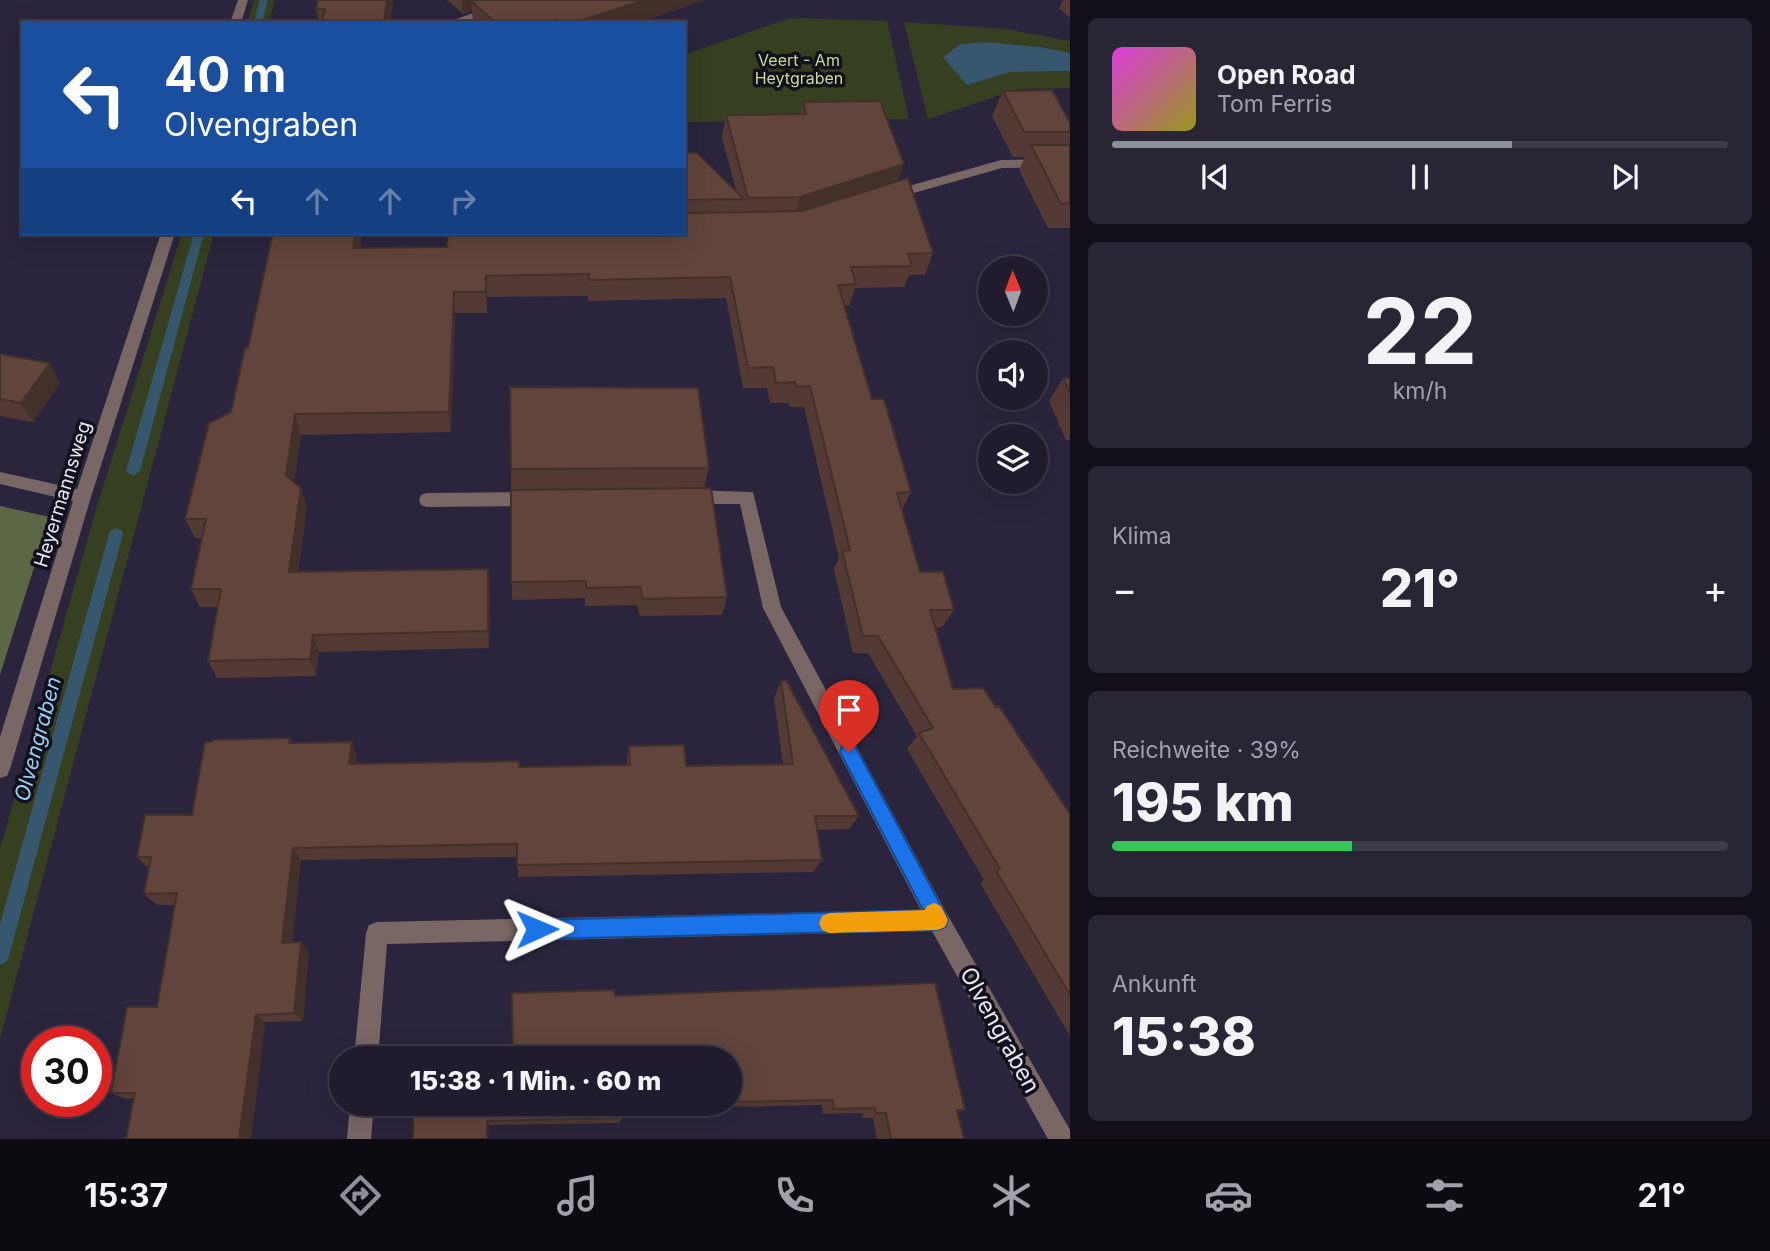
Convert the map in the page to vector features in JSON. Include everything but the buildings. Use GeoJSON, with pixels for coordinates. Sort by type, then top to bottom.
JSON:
{"type":"FeatureCollection","features":[{"type":"Feature","properties":{"kind":"street"},"geometry":{"type":"LineString","coordinates":[[236,21],[243,0]]}},
{"type":"Feature","properties":{"kind":"street"},"geometry":{"type":"LineString","coordinates":[[455,21],[506,2],[522,0]]}},
{"type":"Feature","properties":{"kind":"street"},"geometry":{"type":"LineString","coordinates":[[871,202],[934,181],[1001,164],[1070,163]]}},
{"type":"Feature","properties":{"kind":"street","name":"Heyermannsweg"},"geometry":{"type":"LineString","coordinates":[[0,769],[83,497],[167,235]]}},
{"type":"Feature","properties":{"kind":"street"},"geometry":{"type":"LineString","coordinates":[[0,478],[83,497]]}},
{"type":"Feature","properties":{"kind":"street","name":"Olvengraben"},"geometry":{"type":"LineString","coordinates":[[678,498],[747,497],[772,608],[938,920],[1061,1139]]}},
{"type":"Feature","properties":{"kind":"street"},"geometry":{"type":"LineString","coordinates":[[427,500],[552,499]]}},
{"type":"Feature","properties":{"kind":"street"},"geometry":{"type":"LineString","coordinates":[[367,1046],[377,933],[938,920]]}},
{"type":"Feature","properties":{"kind":"street"},"geometry":{"type":"LineString","coordinates":[[359,1139],[361,1116]]}},
{"type":"Feature","properties":{"kind":"green space"},"geometry":{"type":"Polygon","coordinates":[[[254,0],[275,0],[270,21],[248,21],[254,0]]]}},
{"type":"Feature","properties":{"kind":"green space","name":"Veert - Am Heytgraben"},"geometry":{"type":"Polygon","coordinates":[[[790,18],[887,21],[909,119],[686,122],[686,54],[790,18]]]}},
{"type":"Feature","properties":{"kind":"green space"},"geometry":{"type":"Polygon","coordinates":[[[904,22],[1006,29],[1070,41],[1070,53],[1015,44],[960,44],[967,85],[1010,72],[1070,71],[1070,88],[1018,89],[928,119],[904,22]]]}},
{"type":"Feature","properties":{"kind":"green space"},"geometry":{"type":"Polygon","coordinates":[[[181,235],[213,235],[0,1039],[0,849],[95,513],[181,235]]]}},
{"type":"Feature","properties":{"kind":"green space"},"geometry":{"type":"Polygon","coordinates":[[[0,506],[50,517],[0,675],[0,506]]]}},
{"type":"Feature","properties":{"kind":"water"},"geometry":{"type":"Polygon","coordinates":[[[987,42],[1070,53],[1070,71],[1010,72],[967,85],[943,57],[960,44],[987,42]]]}},
{"type":"Feature","properties":{"kind":"waterway","name":"Olvengraben"},"geometry":{"type":"LineString","coordinates":[[259,21],[264,0]]}},
{"type":"Feature","properties":{"kind":"waterway","name":"Olvengraben"},"geometry":{"type":"LineString","coordinates":[[133,471],[198,235]]}},
{"type":"Feature","properties":{"kind":"waterway","name":"Olvengraben"},"geometry":{"type":"LineString","coordinates":[[0,956],[116,534]]}},
{"type":"Feature","properties":{"kind":"slow traffic"},"geometry":{"type":"LineString","coordinates":[[829,923],[938,920],[934,912]]}},
{"type":"Feature","properties":{"kind":"route"},"geometry":{"type":"LineString","coordinates":[[537,929],[938,920],[849,752]]}}]}
